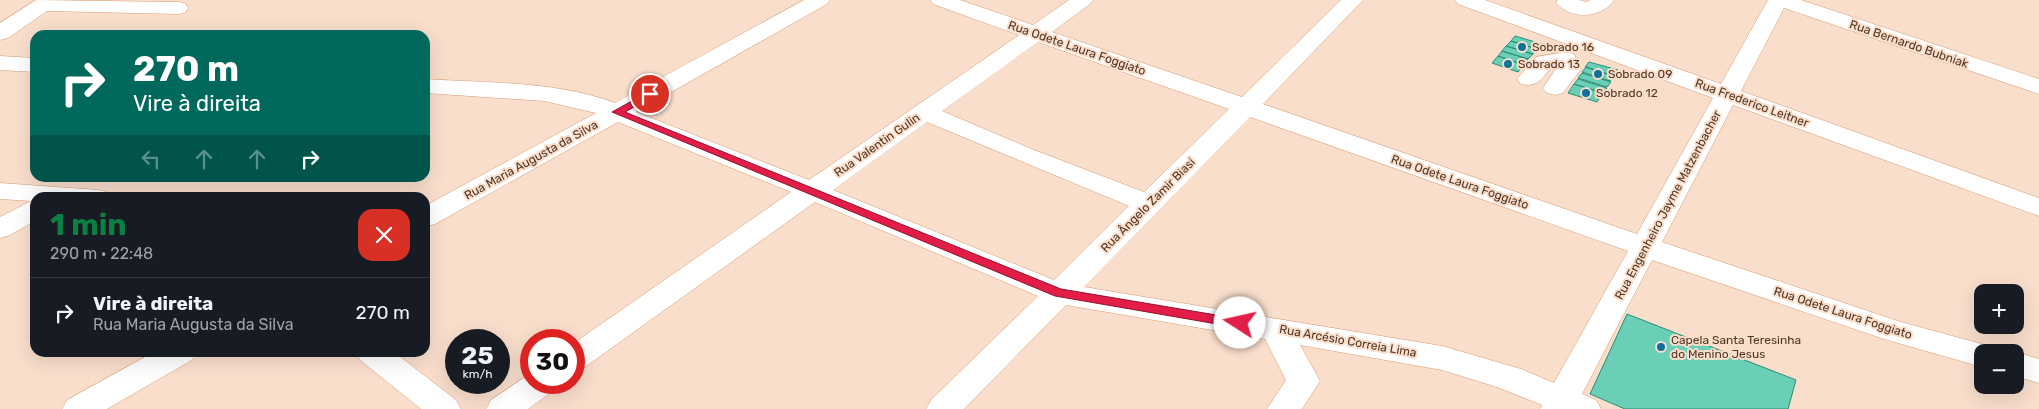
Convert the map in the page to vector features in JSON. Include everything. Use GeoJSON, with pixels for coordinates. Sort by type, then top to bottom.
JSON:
{"type":"FeatureCollection","features":[{"type":"Feature","properties":{"kind":"street","name":"Rua Maria Augusta da Silva"},"geometry":{"type":"LineString","coordinates":[[430,215],[820,0]]}},
{"type":"Feature","properties":{"kind":"street","name":"Rua Odete Laura Foggiato"},"geometry":{"type":"LineString","coordinates":[[940,0],[1832,311],[1974,353]]}},
{"type":"Feature","properties":{"kind":"street","name":"Rua Valentin Gulin"},"geometry":{"type":"LineString","coordinates":[[585,351],[1083,0]]}},
{"type":"Feature","properties":{"kind":"street","name":"Rua Ângelo Zamir Biasi"},"geometry":{"type":"LineString","coordinates":[[943,409],[1353,0]]}},
{"type":"Feature","properties":{"kind":"street","name":"Rua Frederico Leitner"},"geometry":{"type":"LineString","coordinates":[[1465,0],[1546,29],[1571,50],[1727,94],[2039,207]]}},
{"type":"Feature","properties":{"kind":"street"},"geometry":{"type":"LineString","coordinates":[[1546,29],[1573,4],[1590,9],[1604,0]]}},
{"type":"Feature","properties":{"kind":"street","name":"Rua Bernardo Bubniak"},"geometry":{"type":"LineString","coordinates":[[1779,0],[2039,87]]}},
{"type":"Feature","properties":{"kind":"street","name":"Rua Engenheiro Jayme Matzenbacher"},"geometry":{"type":"LineString","coordinates":[[1568,406],[1646,247],[1779,0]]}},
{"type":"Feature","properties":{"kind":"street"},"geometry":{"type":"LineString","coordinates":[[0,33],[46,2],[177,8]]}},
{"type":"Feature","properties":{"kind":"street"},"geometry":{"type":"LineString","coordinates":[[1530,79],[1544,62],[1571,50],[1569,69],[1555,88]]}},
{"type":"Feature","properties":{"kind":"street"},"geometry":{"type":"LineString","coordinates":[[0,63],[30,65]]}},
{"type":"Feature","properties":{"kind":"street","name":"Rua Arcésio Correia Lima"},"geometry":{"type":"LineString","coordinates":[[430,86],[544,94],[576,99],[617,112],[1059,293],[1442,358],[1509,378],[1568,406]]}},
{"type":"Feature","properties":{"kind":"street"},"geometry":{"type":"LineString","coordinates":[[924,112],[1148,204]]}},
{"type":"Feature","properties":{"kind":"street"},"geometry":{"type":"LineString","coordinates":[[65,192],[83,182]]}},
{"type":"Feature","properties":{"kind":"street"},"geometry":{"type":"LineString","coordinates":[[0,191],[30,194]]}},
{"type":"Feature","properties":{"kind":"street"},"geometry":{"type":"LineString","coordinates":[[0,229],[30,212]]}},
{"type":"Feature","properties":{"kind":"street"},"geometry":{"type":"LineString","coordinates":[[1276,329],[1303,381],[1284,409]]}},
{"type":"Feature","properties":{"kind":"street"},"geometry":{"type":"LineString","coordinates":[[79,409],[172,357]]}},
{"type":"Feature","properties":{"kind":"street"},"geometry":{"type":"LineString","coordinates":[[377,357],[444,409]]}},
{"type":"Feature","properties":{"kind":"street"},"geometry":{"type":"LineString","coordinates":[[2024,366],[2039,370]]}},
{"type":"Feature","properties":{"kind":"street"},"geometry":{"type":"LineString","coordinates":[[503,409],[524,394]]}},
{"type":"Feature","properties":{"kind":"building"},"geometry":{"type":"Polygon","coordinates":[[[1515,36],[1542,44],[1537,49],[1511,41],[1515,36]]]}},
{"type":"Feature","properties":{"kind":"building","name":"Sobrado 16"},"geometry":{"type":"Polygon","coordinates":[[[1511,41],[1537,49],[1533,54],[1506,46],[1511,41]]]}},
{"type":"Feature","properties":{"kind":"building"},"geometry":{"type":"Polygon","coordinates":[[[1506,46],[1533,54],[1528,59],[1502,51],[1506,46]]]}},
{"type":"Feature","properties":{"kind":"building"},"geometry":{"type":"Polygon","coordinates":[[[1502,51],[1528,59],[1524,65],[1498,56],[1502,51]]]}},
{"type":"Feature","properties":{"kind":"building","name":"Sobrado 13"},"geometry":{"type":"Polygon","coordinates":[[[1498,56],[1524,65],[1518,72],[1492,63],[1498,56]]]}},
{"type":"Feature","properties":{"kind":"building"},"geometry":{"type":"Polygon","coordinates":[[[1589,62],[1618,70],[1614,76],[1585,67],[1589,62]]]}},
{"type":"Feature","properties":{"kind":"building","name":"Sobrado 09"},"geometry":{"type":"Polygon","coordinates":[[[1586,67],[1614,76],[1610,81],[1582,72],[1586,67]]]}},
{"type":"Feature","properties":{"kind":"building"},"geometry":{"type":"Polygon","coordinates":[[[1582,73],[1611,82],[1607,87],[1578,78],[1582,73]]]}},
{"type":"Feature","properties":{"kind":"building"},"geometry":{"type":"Polygon","coordinates":[[[1578,79],[1607,88],[1603,93],[1574,84],[1578,79]]]}},
{"type":"Feature","properties":{"kind":"building","name":"Sobrado 12"},"geometry":{"type":"Polygon","coordinates":[[[1574,84],[1603,93],[1597,102],[1568,93],[1574,84]]]}},
{"type":"Feature","properties":{"kind":"building","name":"Capela Santa Teresinha do Menino Jesus"},"geometry":{"type":"Polygon","coordinates":[[[1627,314],[1796,380],[1788,409],[1625,409],[1590,394],[1627,314]]]}},
{"type":"Feature","properties":{"kind":"place","name":"Sobrado 16"},"geometry":{"type":"Point","coordinates":[1522,47]}},
{"type":"Feature","properties":{"kind":"place","name":"Sobrado 13"},"geometry":{"type":"Point","coordinates":[1508,64]}},
{"type":"Feature","properties":{"kind":"place","name":"Sobrado 09"},"geometry":{"type":"Point","coordinates":[1598,74]}},
{"type":"Feature","properties":{"kind":"place","name":"Sobrado 12"},"geometry":{"type":"Point","coordinates":[1586,93]}},
{"type":"Feature","properties":{"kind":"place","name":"Capela Santa Teresinha do Menino Jesus"},"geometry":{"type":"Point","coordinates":[1661,347]}},
{"type":"Feature","properties":{"kind":"route"},"geometry":{"type":"LineString","coordinates":[[650,94],[617,112],[1059,293],[1240,323]]}}]}
